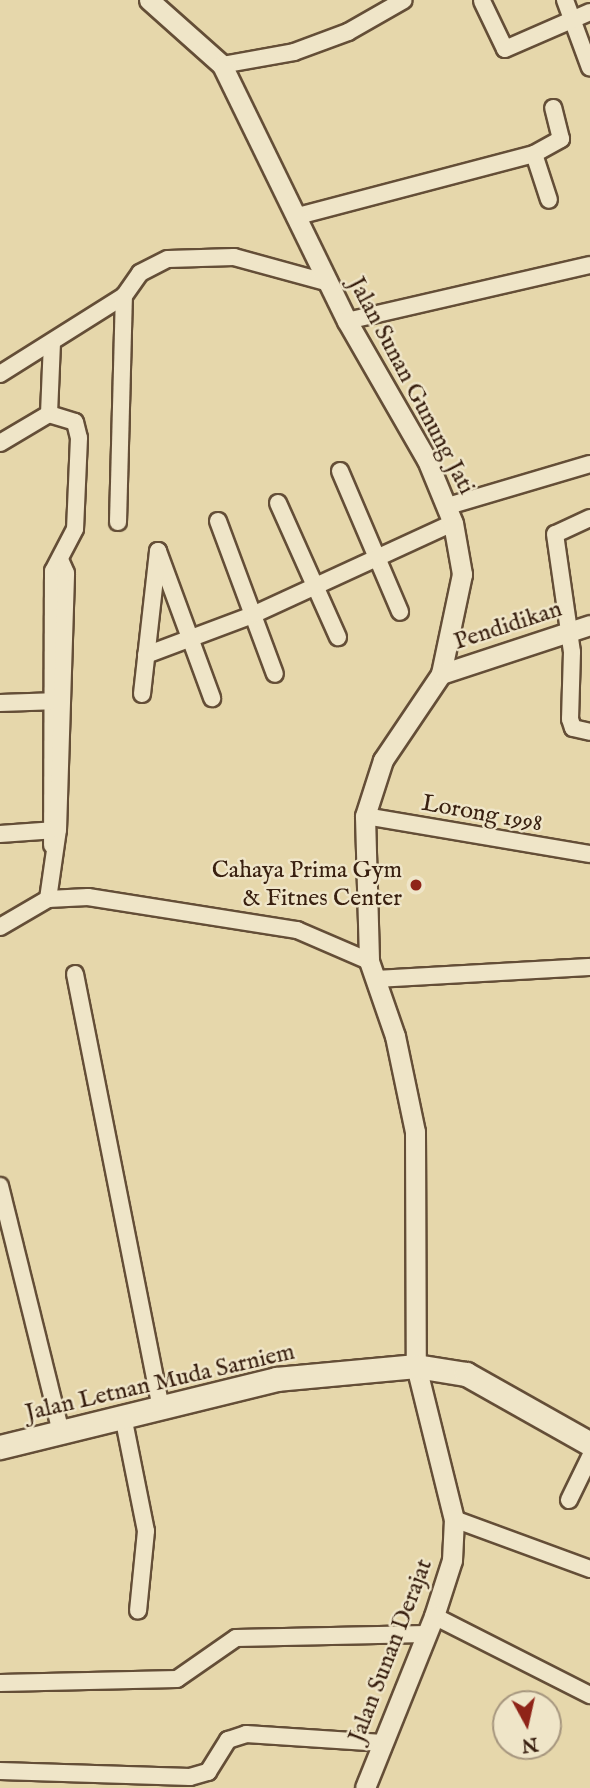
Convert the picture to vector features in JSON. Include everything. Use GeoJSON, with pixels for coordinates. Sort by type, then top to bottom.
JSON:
{"type":"FeatureCollection","features":[{"type":"Feature","properties":{"kind":"main road","name":"Jalan Letnan Muda Sarniem"},"geometry":{"type":"LineString","coordinates":[[0,1447],[276,1379],[416,1366],[467,1374],[590,1444]]}},
{"type":"Feature","properties":{"kind":"street","name":"Jalan Sunan Gunung Jati"},"geometry":{"type":"LineString","coordinates":[[149,0],[222,65],[347,321],[450,515],[460,598],[441,674],[383,760],[365,816],[372,970],[395,1036],[415,1132],[416,1366]]}},
{"type":"Feature","properties":{"kind":"street"},"geometry":{"type":"LineString","coordinates":[[222,65],[294,52],[404,0]]}},
{"type":"Feature","properties":{"kind":"street"},"geometry":{"type":"LineString","coordinates":[[565,0],[590,68]]}},
{"type":"Feature","properties":{"kind":"street"},"geometry":{"type":"LineString","coordinates":[[482,1],[505,49],[590,12]]}},
{"type":"Feature","properties":{"kind":"street"},"geometry":{"type":"LineString","coordinates":[[298,216],[534,154],[561,139],[553,108]]}},
{"type":"Feature","properties":{"kind":"street"},"geometry":{"type":"LineString","coordinates":[[534,154],[549,200]]}},
{"type":"Feature","properties":{"kind":"street"},"geometry":{"type":"LineString","coordinates":[[0,374],[124,296],[140,273],[168,259],[234,257],[330,284]]}},
{"type":"Feature","properties":{"kind":"street"},"geometry":{"type":"LineString","coordinates":[[347,321],[590,265]]}},
{"type":"Feature","properties":{"kind":"street"},"geometry":{"type":"LineString","coordinates":[[118,522],[124,296]]}},
{"type":"Feature","properties":{"kind":"street"},"geometry":{"type":"LineString","coordinates":[[49,414],[52,343]]}},
{"type":"Feature","properties":{"kind":"street"},"geometry":{"type":"LineString","coordinates":[[0,443],[49,414],[75,422],[79,438],[75,529],[61,562],[66,573],[55,701],[48,899]]}},
{"type":"Feature","properties":{"kind":"street"},"geometry":{"type":"LineString","coordinates":[[146,654],[191,640],[255,614],[378,556],[450,515],[590,464]]}},
{"type":"Feature","properties":{"kind":"street"},"geometry":{"type":"LineString","coordinates":[[340,471],[400,612]]}},
{"type":"Feature","properties":{"kind":"street"},"geometry":{"type":"LineString","coordinates":[[278,503],[338,637]]}},
{"type":"Feature","properties":{"kind":"street"},"geometry":{"type":"LineString","coordinates":[[590,518],[555,534],[570,632],[570,719],[573,728],[590,732]]}},
{"type":"Feature","properties":{"kind":"street"},"geometry":{"type":"LineString","coordinates":[[218,521],[255,614],[275,674]]}},
{"type":"Feature","properties":{"kind":"street"},"geometry":{"type":"LineString","coordinates":[[142,694],[156,552],[212,698]]}},
{"type":"Feature","properties":{"kind":"street","name":"Pendidikan"},"geometry":{"type":"LineString","coordinates":[[441,674],[590,625]]}},
{"type":"Feature","properties":{"kind":"street"},"geometry":{"type":"LineString","coordinates":[[0,703],[55,701]]}},
{"type":"Feature","properties":{"kind":"street","name":"Lorong 1998"},"geometry":{"type":"LineString","coordinates":[[365,816],[590,854]]}},
{"type":"Feature","properties":{"kind":"street"},"geometry":{"type":"LineString","coordinates":[[0,834],[52,835]]}},
{"type":"Feature","properties":{"kind":"street"},"geometry":{"type":"LineString","coordinates":[[0,927],[48,899],[88,897],[258,921],[372,970],[590,967]]}},
{"type":"Feature","properties":{"kind":"street"},"geometry":{"type":"LineString","coordinates":[[75,974],[161,1407]]}},
{"type":"Feature","properties":{"kind":"street"},"geometry":{"type":"LineString","coordinates":[[0,1186],[61,1432]]}},
{"type":"Feature","properties":{"kind":"street","name":"Jalan Sunan Derajat"},"geometry":{"type":"LineString","coordinates":[[365,1788],[430,1625],[452,1560],[454,1519],[416,1366]]}},
{"type":"Feature","properties":{"kind":"street"},"geometry":{"type":"LineString","coordinates":[[123,1416],[146,1539],[138,1611]]}},
{"type":"Feature","properties":{"kind":"street"},"geometry":{"type":"LineString","coordinates":[[569,1500],[590,1457]]}},
{"type":"Feature","properties":{"kind":"street"},"geometry":{"type":"LineString","coordinates":[[454,1519],[590,1569]]}},
{"type":"Feature","properties":{"kind":"street"},"geometry":{"type":"LineString","coordinates":[[0,1683],[177,1679],[236,1638],[430,1625],[590,1695]]}},
{"type":"Feature","properties":{"kind":"street"},"geometry":{"type":"LineString","coordinates":[[0,1771],[190,1777],[208,1772],[228,1740],[246,1734],[383,1743]]}},
{"type":"Feature","properties":{"kind":"place","name":"Cahaya Prima Gym & Fitnes Center"},"geometry":{"type":"Point","coordinates":[416,885]}}]}
